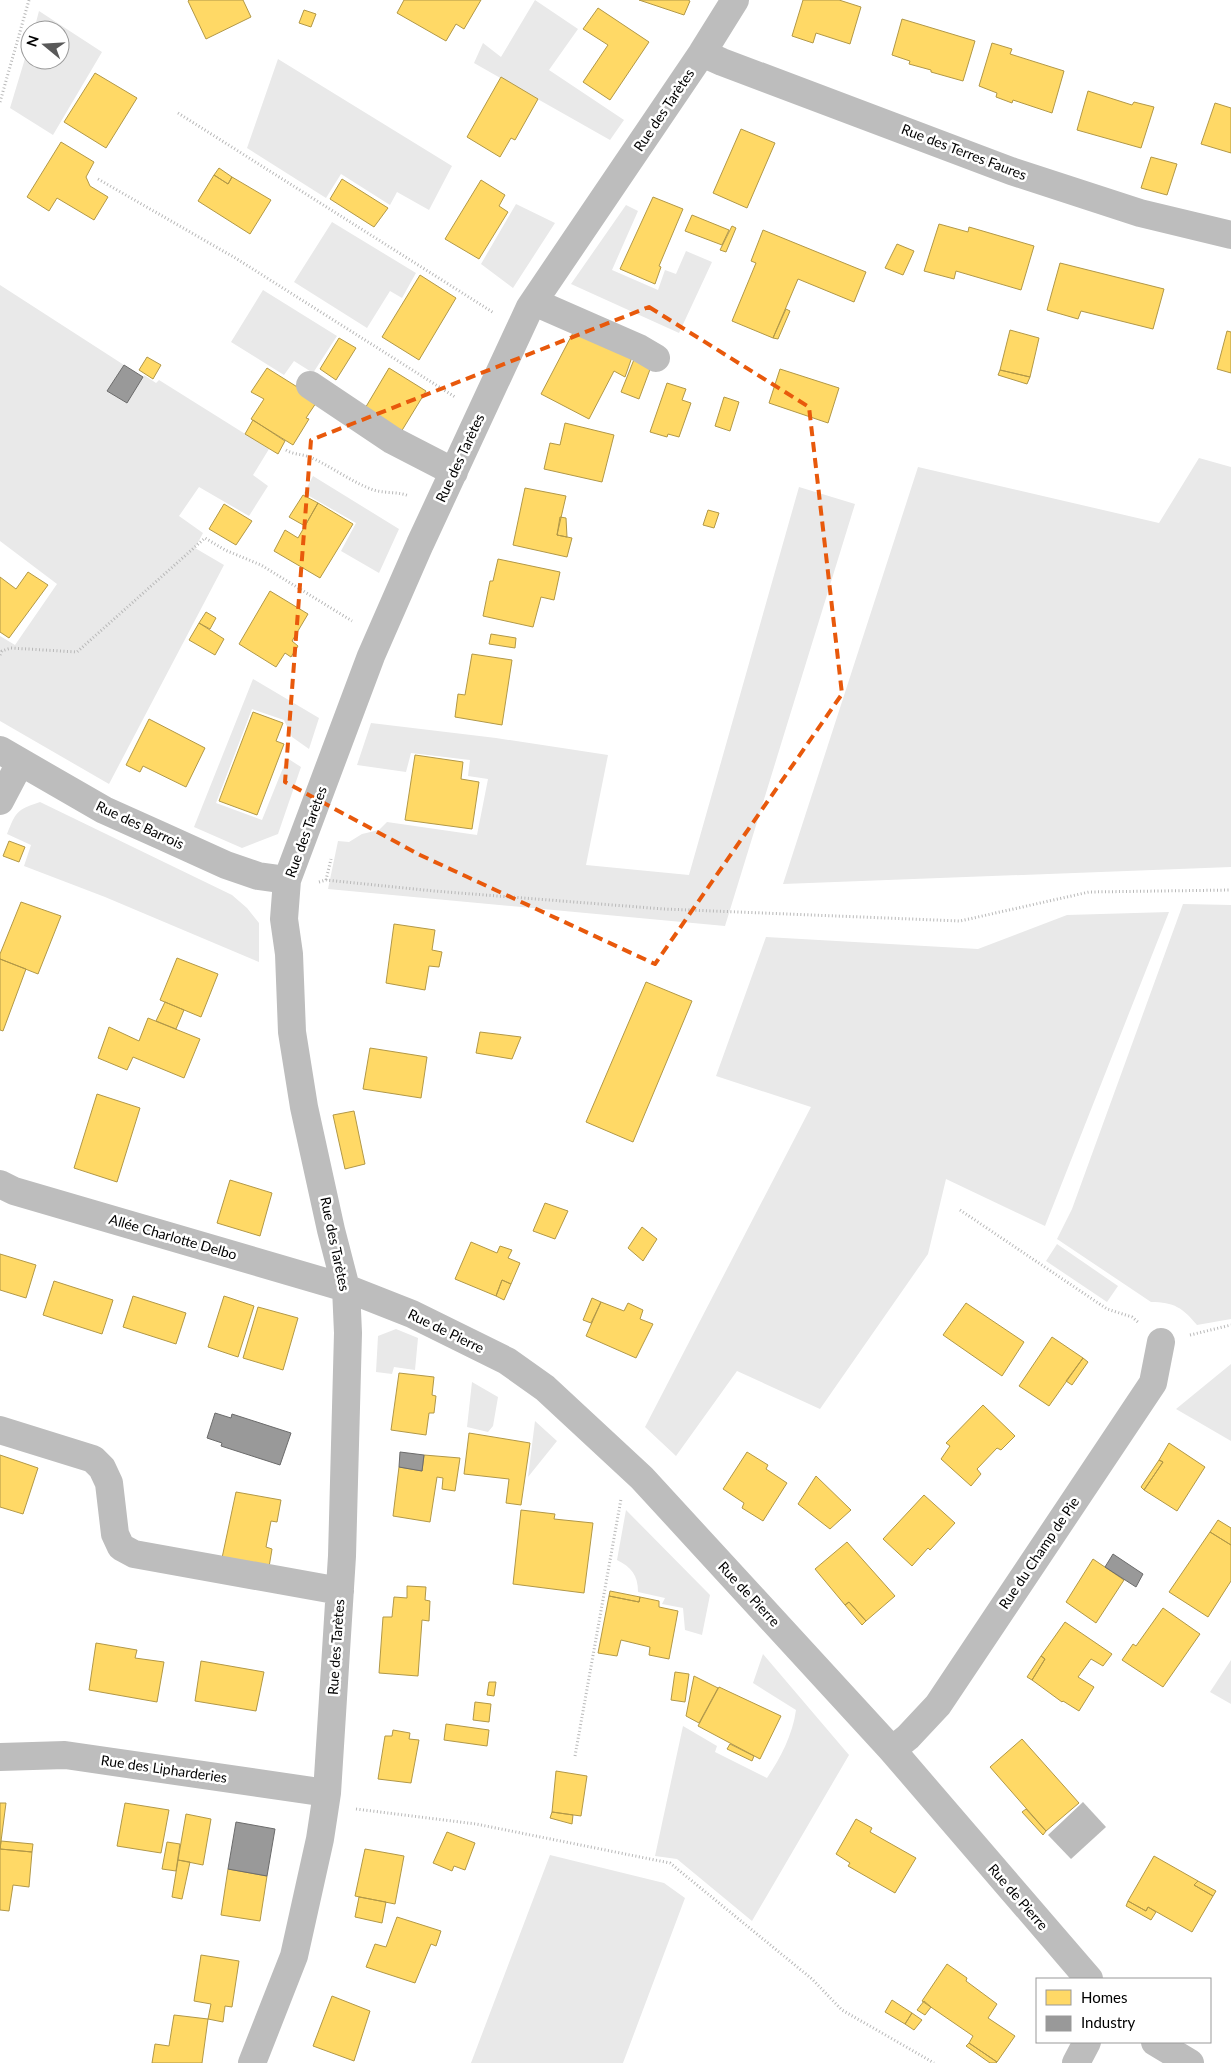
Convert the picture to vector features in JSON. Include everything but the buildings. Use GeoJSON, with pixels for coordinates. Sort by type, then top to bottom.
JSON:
{"type":"FeatureCollection","features":[{"type":"Feature","properties":{"kind":"street","name":"Rue des Tarètes"},"geometry":{"type":"LineString","coordinates":[[252,2063],[294,1956],[311,1888],[327,1793],[340,1591],[346,1393],[346,1288],[331,1230],[304,1107],[292,1032],[289,954],[284,919],[287,880],[371,656],[437,508],[534,302],[702,53],[735,0]]}},
{"type":"Feature","properties":{"kind":"street","name":"Rue des Terres Faures"},"geometry":{"type":"LineString","coordinates":[[702,53],[1011,171],[1140,213],[1231,235]]}},
{"type":"Feature","properties":{"kind":"street"},"geometry":{"type":"LineString","coordinates":[[534,302],[639,348],[656,358]]}},
{"type":"Feature","properties":{"kind":"street"},"geometry":{"type":"LineString","coordinates":[[310,386],[392,440],[454,472]]}},
{"type":"Feature","properties":{"kind":"street"},"geometry":{"type":"LineString","coordinates":[[0,800],[10,757]]}},
{"type":"Feature","properties":{"kind":"street","name":"Rue des Barrois"},"geometry":{"type":"LineString","coordinates":[[10,757],[104,810],[226,865],[258,876],[287,880]]}},
{"type":"Feature","properties":{"kind":"street","name":"Allée Charlotte Delbo"},"geometry":{"type":"LineString","coordinates":[[0,1184],[14,1191],[346,1288]]}},
{"type":"Feature","properties":{"kind":"street","name":"Rue de Pierre"},"geometry":{"type":"LineString","coordinates":[[346,1288],[412,1314],[507,1361],[545,1388],[642,1478],[892,1750],[1088,1978]]}},
{"type":"Feature","properties":{"kind":"street","name":"Rue du Champ de Pie"},"geometry":{"type":"LineString","coordinates":[[892,1750],[908,1737],[938,1705],[1153,1383],[1161,1342]]}},
{"type":"Feature","properties":{"kind":"street"},"geometry":{"type":"LineString","coordinates":[[0,1430],[93,1459],[102,1468],[109,1483],[115,1534],[121,1547],[134,1554],[340,1591]]}},
{"type":"Feature","properties":{"kind":"street","name":"Rue des Lipharderies"},"geometry":{"type":"LineString","coordinates":[[0,1757],[65,1755],[327,1793]]}},
{"type":"Feature","properties":{"kind":"street"},"geometry":{"type":"LineString","coordinates":[[1076,2063],[1086,2043]]}},
{"type":"Feature","properties":{"kind":"street"},"geometry":{"type":"LineString","coordinates":[[1157,2043],[1190,2063]]}},
{"type":"Feature","properties":{"kind":"path"},"geometry":{"type":"LineString","coordinates":[[0,102],[30,0]]}},
{"type":"Feature","properties":{"kind":"path"},"geometry":{"type":"LineString","coordinates":[[178,114],[520,330]]}},
{"type":"Feature","properties":{"kind":"path"},"geometry":{"type":"LineString","coordinates":[[98,179],[237,259],[464,402],[482,411]]}},
{"type":"Feature","properties":{"kind":"path"},"geometry":{"type":"LineString","coordinates":[[286,450],[292,454],[310,457],[372,489],[385,493],[402,493],[437,508]]}},
{"type":"Feature","properties":{"kind":"path"},"geometry":{"type":"LineString","coordinates":[[0,655],[2,651],[11,648],[77,652],[205,538],[225,550],[261,565],[355,623]]}},
{"type":"Feature","properties":{"kind":"path"},"geometry":{"type":"LineString","coordinates":[[326,880],[434,892],[664,909],[960,921],[1089,892],[1231,890]]}},
{"type":"Feature","properties":{"kind":"path"},"geometry":{"type":"LineString","coordinates":[[960,1210],[1107,1309],[1132,1318],[1161,1342],[1231,1325]]}},
{"type":"Feature","properties":{"kind":"path"},"geometry":{"type":"LineString","coordinates":[[574,1756],[620,1500],[642,1478]]}},
{"type":"Feature","properties":{"kind":"path"},"geometry":{"type":"LineString","coordinates":[[353,1809],[476,1824],[670,1863],[806,1973],[842,2010],[934,2063]]}},
{"type":"Feature","properties":{"kind":"highlighted area"},"geometry":{"type":"Polygon","coordinates":[[[649,307],[809,407],[842,694],[655,964],[420,855],[285,782],[311,440],[649,307]]]}},
{"type":"Feature","properties":{"kind":"shaded area"},"geometry":{"type":"Polygon","coordinates":[[[535,0],[578,29],[549,70],[624,120],[610,140],[474,63],[483,43],[501,57],[535,0]]]}},
{"type":"Feature","properties":{"kind":"shaded area"},"geometry":{"type":"Polygon","coordinates":[[[39,11],[53,20],[37,20],[39,11]]]}},
{"type":"Feature","properties":{"kind":"shaded area"},"geometry":{"type":"Polygon","coordinates":[[[70,31],[102,52],[53,135],[10,108],[22,70],[70,70],[70,31]]]}},
{"type":"Feature","properties":{"kind":"shaded area"},"geometry":{"type":"Polygon","coordinates":[[[278,59],[452,166],[429,210],[397,192],[390,205],[341,174],[326,198],[247,148],[278,59]]]}},
{"type":"Feature","properties":{"kind":"shaded area"},"geometry":{"type":"Polygon","coordinates":[[[516,204],[555,223],[513,288],[481,264],[516,204]]]}},
{"type":"Feature","properties":{"kind":"shaded area"},"geometry":{"type":"Polygon","coordinates":[[[626,205],[638,211],[612,270],[658,290],[665,270],[676,274],[686,251],[712,262],[679,333],[571,284],[626,205]]]}},
{"type":"Feature","properties":{"kind":"shaded area"},"geometry":{"type":"Polygon","coordinates":[[[332,222],[416,273],[402,298],[390,291],[367,328],[294,282],[332,222]]]}},
{"type":"Feature","properties":{"kind":"shaded area"},"geometry":{"type":"Polygon","coordinates":[[[0,285],[124,365],[107,391],[126,403],[144,375],[156,383],[159,380],[269,449],[253,475],[268,486],[249,516],[199,487],[179,516],[203,533],[195,548],[224,565],[109,784],[0,721],[0,636],[15,645],[57,584],[0,541],[0,285]]]}},
{"type":"Feature","properties":{"kind":"shaded area"},"geometry":{"type":"Polygon","coordinates":[[[263,290],[337,336],[313,373],[294,361],[284,375],[231,342],[263,290]]]}},
{"type":"Feature","properties":{"kind":"shaded area"},"geometry":{"type":"Polygon","coordinates":[[[1199,458],[1231,467],[1231,867],[783,884],[918,467],[1159,523],[1199,458]]]}},
{"type":"Feature","properties":{"kind":"shaded area"},"geometry":{"type":"Polygon","coordinates":[[[313,476],[399,529],[379,573],[341,551],[356,523],[304,493],[313,476]]]}},
{"type":"Feature","properties":{"kind":"shaded area"},"geometry":{"type":"Polygon","coordinates":[[[799,487],[855,504],[725,926],[328,889],[338,841],[349,842],[362,834],[379,830],[387,822],[477,835],[488,779],[468,776],[470,760],[411,753],[406,772],[357,765],[371,723],[496,738],[608,755],[586,865],[689,875],[799,487]]]}},
{"type":"Feature","properties":{"kind":"shaded area"},"geometry":{"type":"Polygon","coordinates":[[[253,679],[319,718],[309,749],[292,737],[284,720],[252,709],[216,803],[262,820],[287,758],[301,767],[278,834],[242,848],[194,827],[253,679]]]}},
{"type":"Feature","properties":{"kind":"shaded area"},"geometry":{"type":"Polygon","coordinates":[[[40,802],[232,895],[247,908],[259,923],[259,962],[105,897],[24,866],[31,845],[7,834],[15,816],[21,810],[40,802]]]}},
{"type":"Feature","properties":{"kind":"shaded area"},"geometry":{"type":"Polygon","coordinates":[[[1183,904],[1231,905],[1231,1319],[1197,1325],[1182,1310],[1166,1303],[1151,1302],[1057,1239],[1072,1209],[1183,904]]]}},
{"type":"Feature","properties":{"kind":"shaded area"},"geometry":{"type":"Polygon","coordinates":[[[1169,912],[1045,1226],[946,1179],[928,1254],[820,1409],[737,1371],[676,1456],[645,1427],[811,1107],[716,1076],[766,937],[978,949],[1067,915],[1169,912]]]}},
{"type":"Feature","properties":{"kind":"shaded area"},"geometry":{"type":"Polygon","coordinates":[[[1057,1244],[1118,1286],[1107,1302],[1046,1261],[1057,1244]]]}},
{"type":"Feature","properties":{"kind":"shaded area"},"geometry":{"type":"Polygon","coordinates":[[[396,1329],[418,1338],[415,1370],[394,1367],[392,1374],[376,1372],[378,1336],[396,1329]]]}},
{"type":"Feature","properties":{"kind":"shaded area"},"geometry":{"type":"Polygon","coordinates":[[[1231,1364],[1231,1441],[1176,1409],[1231,1364]]]}},
{"type":"Feature","properties":{"kind":"shaded area"},"geometry":{"type":"Polygon","coordinates":[[[472,1382],[498,1397],[493,1426],[488,1432],[467,1427],[472,1382]]]}},
{"type":"Feature","properties":{"kind":"shaded area"},"geometry":{"type":"Polygon","coordinates":[[[535,1421],[557,1441],[528,1477],[535,1421]]]}},
{"type":"Feature","properties":{"kind":"shaded area"},"geometry":{"type":"Polygon","coordinates":[[[626,1510],[710,1595],[702,1635],[685,1630],[683,1608],[662,1604],[665,1598],[638,1592],[637,1581],[633,1572],[617,1560],[626,1510]]]}},
{"type":"Feature","properties":{"kind":"shaded area"},"geometry":{"type":"Polygon","coordinates":[[[763,1654],[849,1755],[752,1921],[677,1859],[655,1856],[683,1726],[717,1746],[715,1752],[767,1778],[777,1763],[789,1737],[796,1710],[753,1683],[763,1654]]]}},
{"type":"Feature","properties":{"kind":"shaded area"},"geometry":{"type":"Polygon","coordinates":[[[1231,1660],[1231,1704],[1210,1692],[1231,1660]]]}},
{"type":"Feature","properties":{"kind":"shaded area"},"geometry":{"type":"Polygon","coordinates":[[[1083,1802],[1106,1827],[1071,1859],[1048,1835],[1083,1802]]]}},
{"type":"Feature","properties":{"kind":"shaded area"},"geometry":{"type":"Polygon","coordinates":[[[550,1855],[664,1883],[685,1898],[623,2063],[471,2063],[550,1855]]]}}]}
